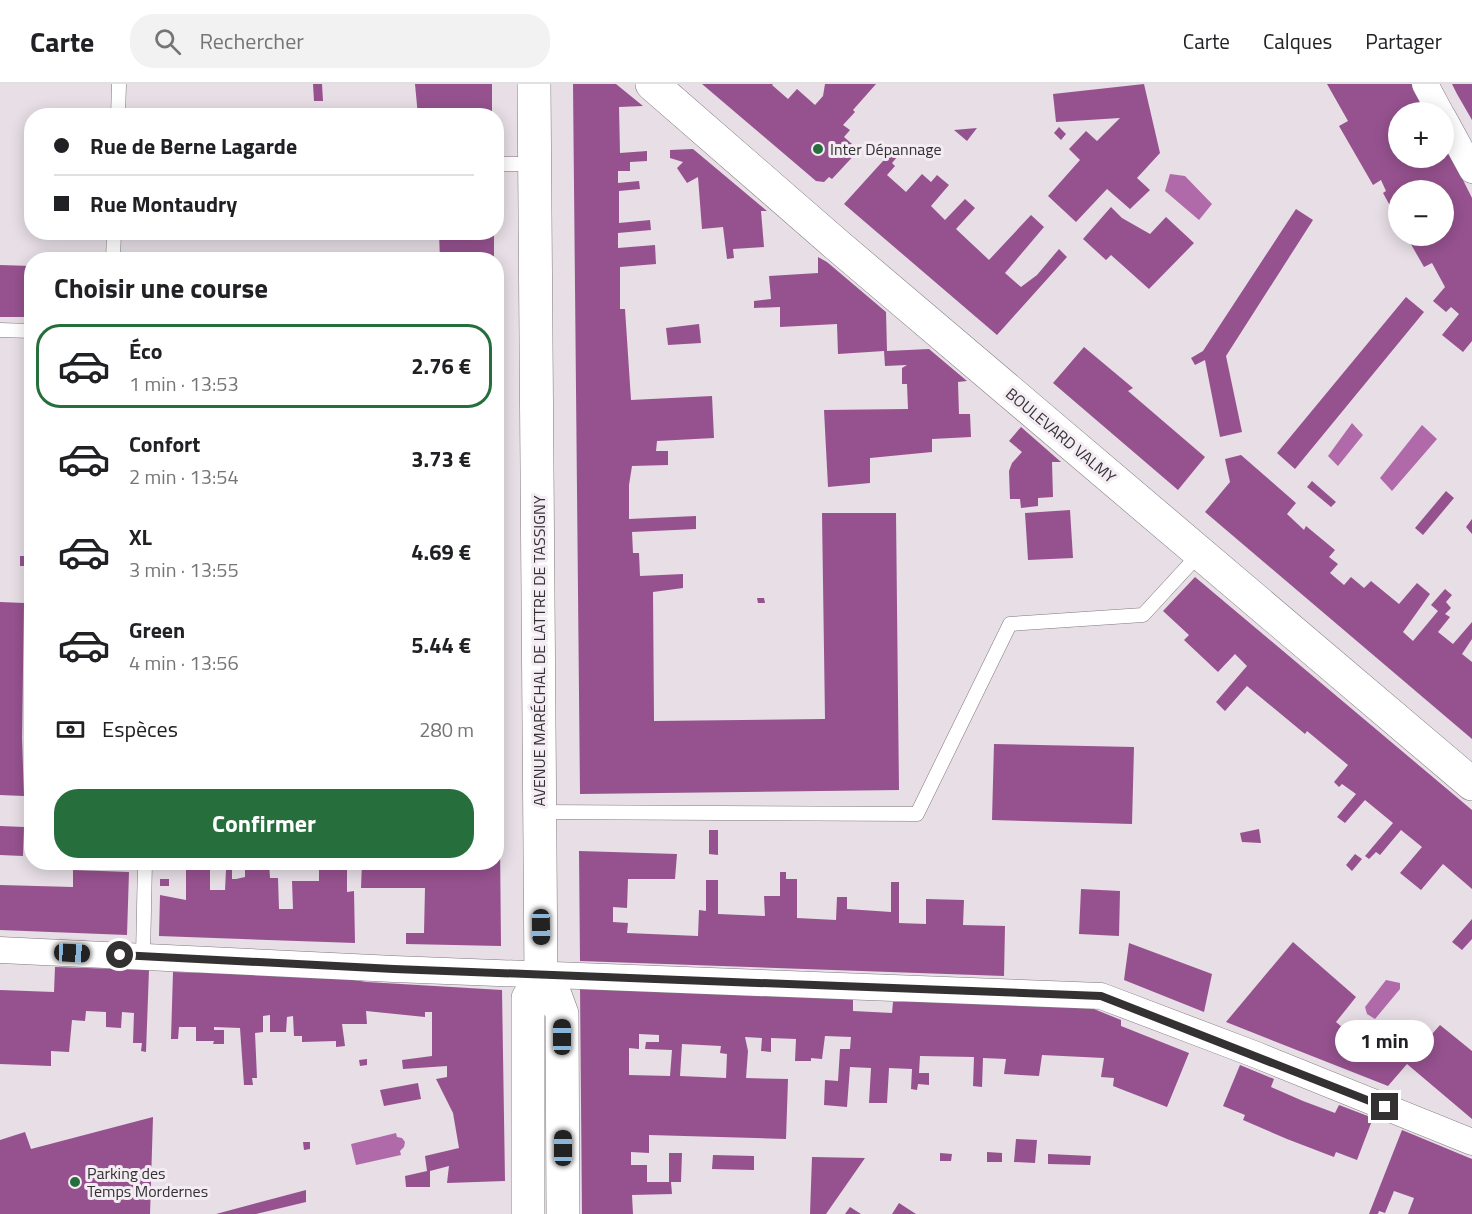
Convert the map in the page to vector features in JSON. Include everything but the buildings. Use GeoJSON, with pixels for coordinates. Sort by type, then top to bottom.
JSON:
{"type":"FeatureCollection","features":[{"type":"Feature","properties":{"kind":"main road","name":"AVENUE MARÉCHAL DE LATTRE DE TASSIGNY"},"geometry":{"type":"LineString","coordinates":[[528,1214],[528,998],[541,976],[534,84]]}},
{"type":"Feature","properties":{"kind":"main road","name":"BOULEVARD VALMY"},"geometry":{"type":"LineString","coordinates":[[652,84],[837,245],[1472,784]]}},
{"type":"Feature","properties":{"kind":"main road"},"geometry":{"type":"LineString","coordinates":[[541,976],[555,995],[562,1014],[563,1214]]}},
{"type":"Feature","properties":{"kind":"street"},"geometry":{"type":"LineString","coordinates":[[1425,84],[1435,102]]}},
{"type":"Feature","properties":{"kind":"street"},"geometry":{"type":"LineString","coordinates":[[1454,137],[1472,170]]}},
{"type":"Feature","properties":{"kind":"street"},"geometry":{"type":"LineString","coordinates":[[0,950],[541,976],[1101,996],[1254,1054],[1472,1142]]}},
{"type":"Feature","properties":{"kind":"lane"},"geometry":{"type":"LineString","coordinates":[[118,108],[119,84]]}},
{"type":"Feature","properties":{"kind":"lane"},"geometry":{"type":"LineString","coordinates":[[504,164],[534,164]]}},
{"type":"Feature","properties":{"kind":"lane"},"geometry":{"type":"LineString","coordinates":[[0,330],[24,331]]}},
{"type":"Feature","properties":{"kind":"lane"},"geometry":{"type":"LineString","coordinates":[[540,812],[917,813],[1010,624],[1143,615],[1201,552]]}},
{"type":"Feature","properties":{"kind":"lane"},"geometry":{"type":"LineString","coordinates":[[143,956],[146,870]]}},
{"type":"Feature","properties":{"kind":"shaded area"},"geometry":{"type":"Polygon","coordinates":[[[1170,174],[1185,176],[1212,204],[1199,220],[1165,191],[1170,174]]]}},
{"type":"Feature","properties":{"kind":"shaded area"},"geometry":{"type":"Polygon","coordinates":[[[1352,423],[1363,435],[1338,466],[1328,456],[1352,423]]]}},
{"type":"Feature","properties":{"kind":"shaded area"},"geometry":{"type":"Polygon","coordinates":[[[1422,425],[1437,439],[1392,491],[1380,478],[1422,425]]]}},
{"type":"Feature","properties":{"kind":"shaded area"},"geometry":{"type":"Polygon","coordinates":[[[1386,980],[1400,983],[1400,989],[1375,1019],[1367,1014],[1365,1007],[1386,980]]]}},
{"type":"Feature","properties":{"kind":"shaded area"},"geometry":{"type":"Polygon","coordinates":[[[396,1133],[397,1137],[402,1138],[405,1142],[400,1151],[401,1155],[356,1165],[351,1144],[396,1133]]]}},
{"type":"Feature","properties":{"kind":"place","name":"Inter Dépannage"},"geometry":{"type":"Point","coordinates":[818,149]}},
{"type":"Feature","properties":{"kind":"place","name":"Parking des Temps Mordernes"},"geometry":{"type":"Point","coordinates":[75,1182]}},
{"type":"Feature","properties":{"kind":"route"},"geometry":{"type":"LineString","coordinates":[[120,955],[394,969],[1101,996],[1385,1107]]}}]}
